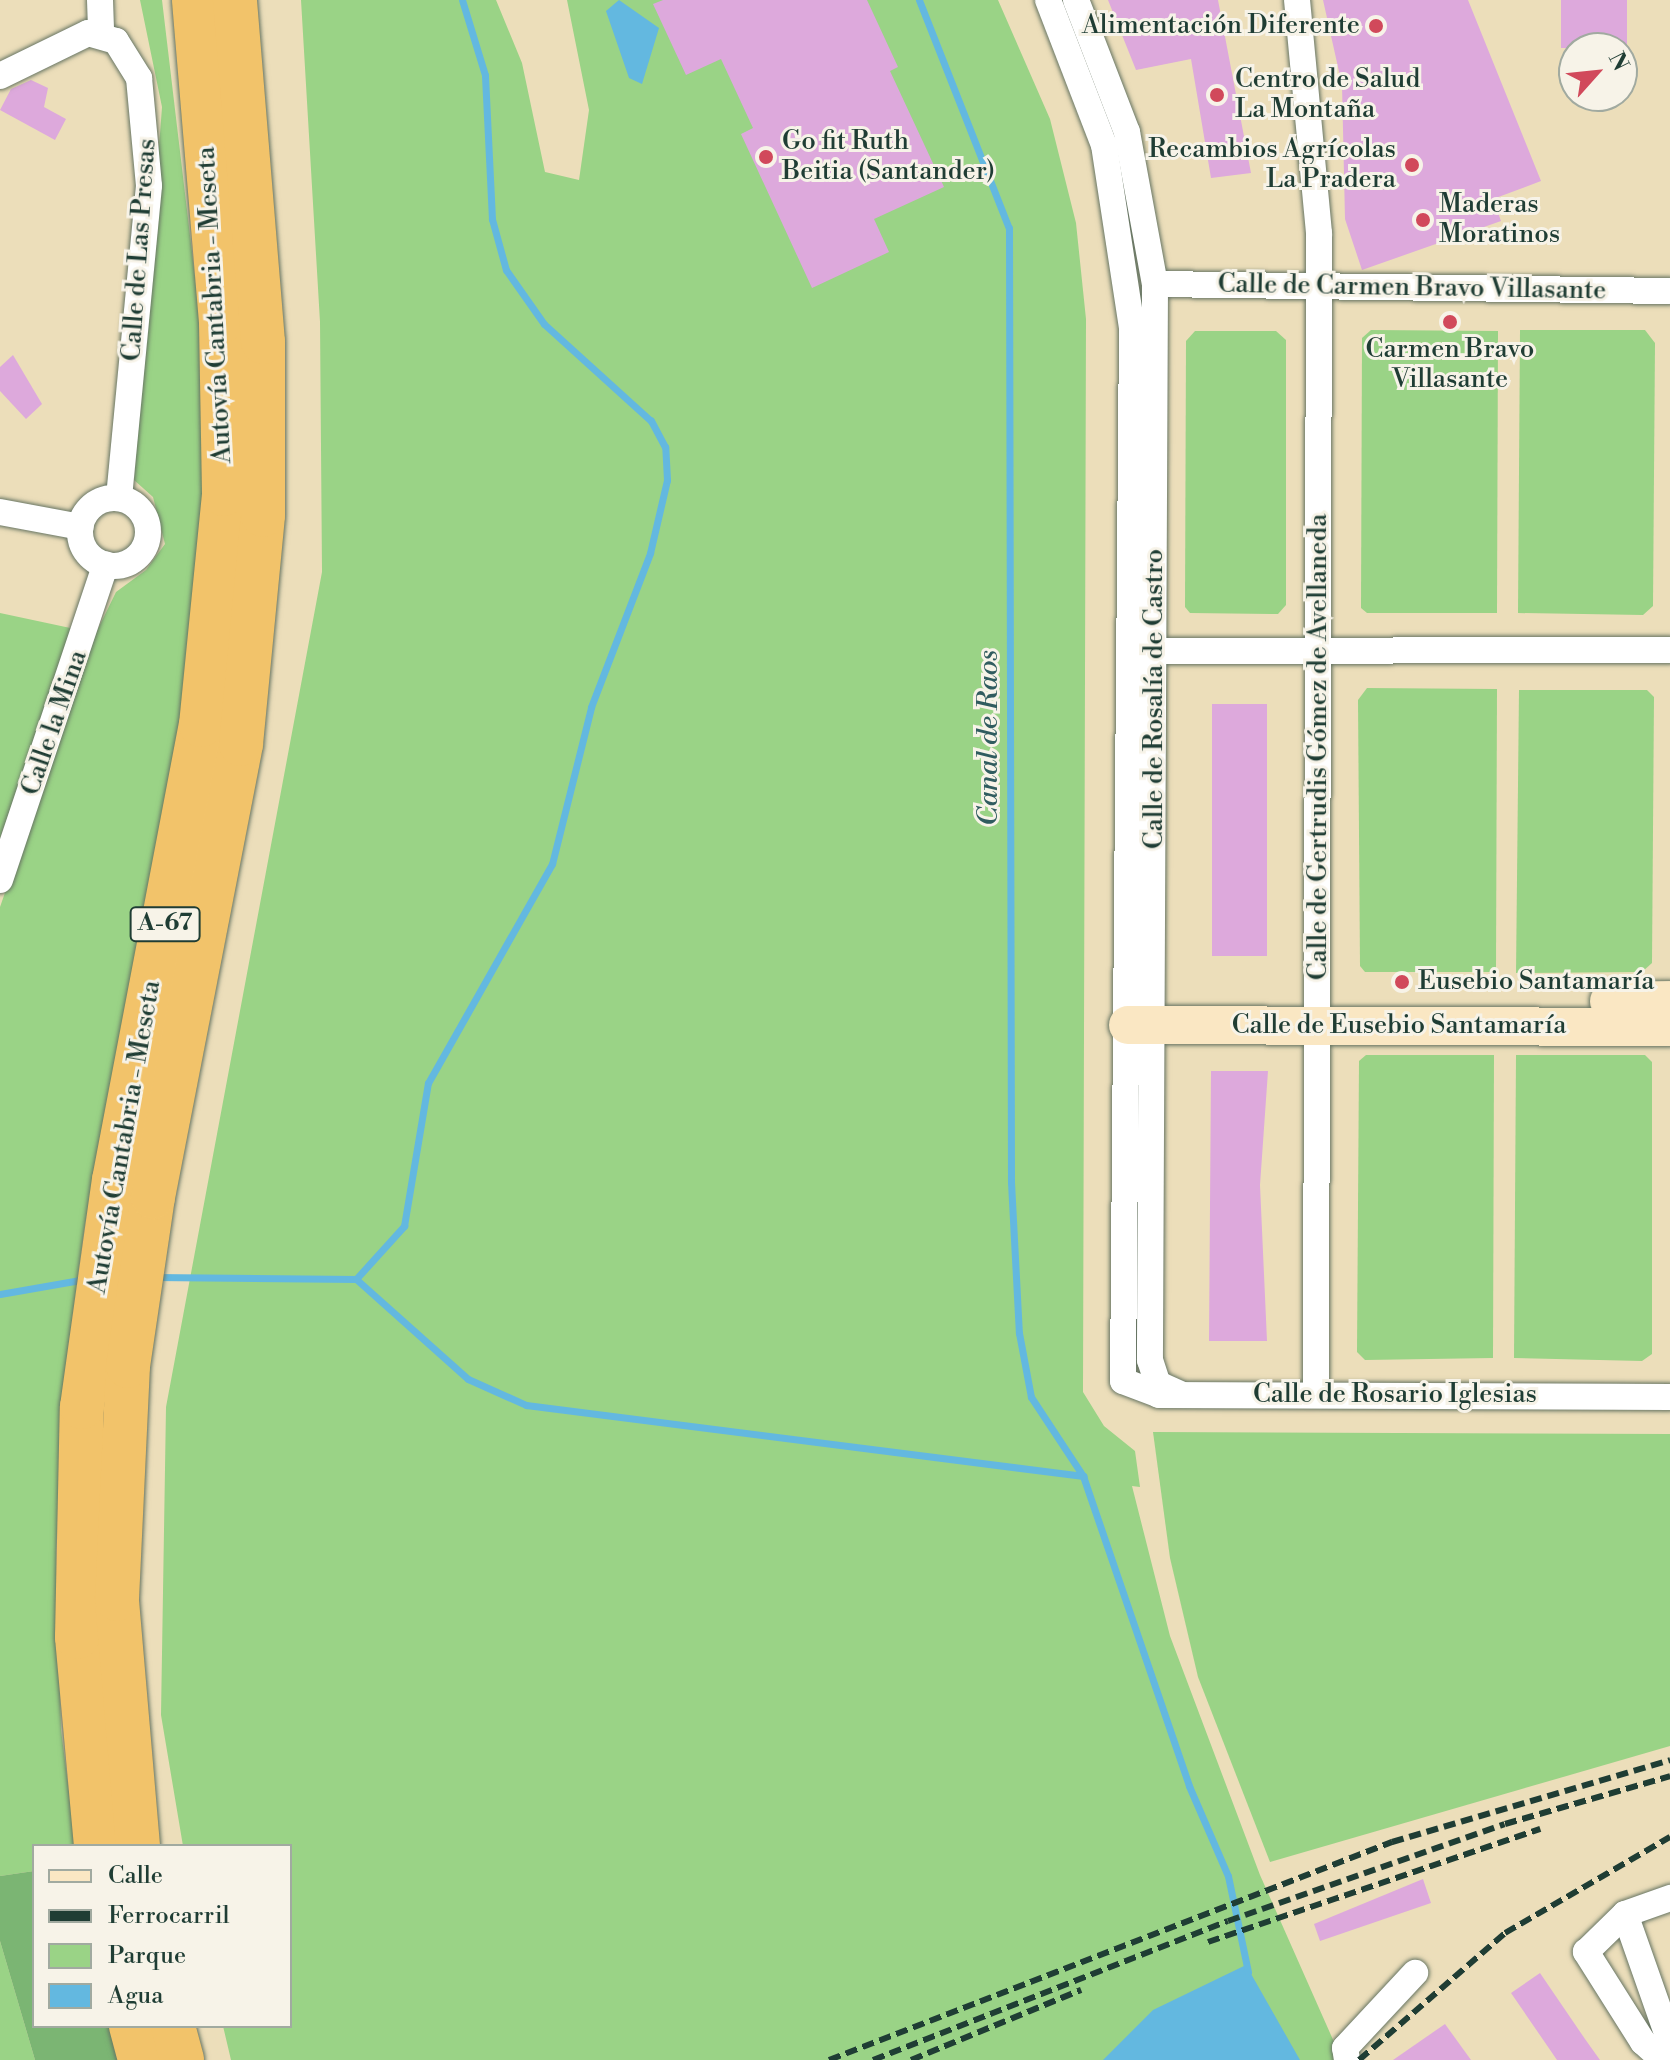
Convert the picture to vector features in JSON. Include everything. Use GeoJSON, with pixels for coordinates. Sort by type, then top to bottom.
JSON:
{"type":"FeatureCollection","features":[{"type":"Feature","properties":{"kind":"highway","name":"Autovía Cantabria - Meseta"},"geometry":{"type":"LineString","coordinates":[[96,1844],[77,1637],[82,1407],[114,1180],[195,768],[224,509],[224,366],[194,0]]}},
{"type":"Feature","properties":{"kind":"highway","name":"Autovía Cantabria - Meseta"},"geometry":{"type":"LineString","coordinates":[[138,1844],[117,1599],[128,1366],[153,1197],[241,744],[263,515],[263,342],[235,0]]}},
{"type":"Feature","properties":{"kind":"highway"},"geometry":{"type":"LineString","coordinates":[[132,2028],[140,2060]]}},
{"type":"Feature","properties":{"kind":"highway"},"geometry":{"type":"LineString","coordinates":[[174,2028],[182,2060]]}},
{"type":"Feature","properties":{"kind":"main road","name":"Calle de Eusebio Santamaría"},"geometry":{"type":"LineString","coordinates":[[1142,1013],[1318,1012],[1670,1000]]}},
{"type":"Feature","properties":{"kind":"main road","name":"Calle de Eusebio Santamaría"},"geometry":{"type":"LineString","coordinates":[[1318,1012],[1670,1027]]}},
{"type":"Feature","properties":{"kind":"street"},"geometry":{"type":"LineString","coordinates":[[0,76],[76,37],[101,33],[100,0]]}},
{"type":"Feature","properties":{"kind":"street","name":"Calle de Rosalía de Castro"},"geometry":{"type":"LineString","coordinates":[[1048,0],[1101,133],[1126,258],[1142,651]]}},
{"type":"Feature","properties":{"kind":"street","name":"Calle de Rosalía de Castro"},"geometry":{"type":"LineString","coordinates":[[1076,0],[1127,132],[1155,284],[1142,651],[1142,1013],[1150,1360],[1158,1384],[1180,1394]]}},
{"type":"Feature","properties":{"kind":"street","name":"Calle de Gertrudis Gómez de Avellaneda"},"geometry":{"type":"LineString","coordinates":[[1297,0],[1313,114],[1319,290],[1316,1395]]}},
{"type":"Feature","properties":{"kind":"street","name":"Calle de Las Presas"},"geometry":{"type":"LineString","coordinates":[[101,33],[129,58],[150,139],[119,498]]}},
{"type":"Feature","properties":{"kind":"street","name":"Calle de Carmen Bravo Villasante"},"geometry":{"type":"LineString","coordinates":[[1155,284],[1319,290],[1670,291]]}},
{"type":"Feature","properties":{"kind":"street"},"geometry":{"type":"LineString","coordinates":[[119,498],[143,513],[149,534],[132,561],[106,564],[86,551],[81,527],[94,504],[119,498]]}},
{"type":"Feature","properties":{"kind":"street"},"geometry":{"type":"LineString","coordinates":[[0,512],[81,527]]}},
{"type":"Feature","properties":{"kind":"street","name":"Calle la Mina"},"geometry":{"type":"LineString","coordinates":[[0,880],[106,564]]}},
{"type":"Feature","properties":{"kind":"street"},"geometry":{"type":"LineString","coordinates":[[1142,651],[1670,650]]}},
{"type":"Feature","properties":{"kind":"street","name":"Calle de Rosalía de Castro"},"geometry":{"type":"LineString","coordinates":[[1123,1381],[1142,1013]]}},
{"type":"Feature","properties":{"kind":"street","name":"Calle de Rosario Iglesias"},"geometry":{"type":"LineString","coordinates":[[1123,1381],[1138,1392],[1180,1394],[1670,1397]]}},
{"type":"Feature","properties":{"kind":"street"},"geometry":{"type":"LineString","coordinates":[[1663,2060],[1643,2042],[1586,1952],[1625,1914],[1670,1898]]}},
{"type":"Feature","properties":{"kind":"street"},"geometry":{"type":"LineString","coordinates":[[1625,1914],[1667,2033],[1669,2060]]}},
{"type":"Feature","properties":{"kind":"street"},"geometry":{"type":"LineString","coordinates":[[1347,2060],[1345,2048],[1415,1973]]}},
{"type":"Feature","properties":{"kind":"green space"},"geometry":{"type":"Polygon","coordinates":[[[140,0],[162,0],[203,345],[204,478],[185,703],[85,1224],[64,1379],[56,1552],[61,1730],[76,1844],[32,1844],[32,1871],[0,1876],[0,907],[96,633],[116,592],[146,570],[165,544],[153,497],[134,480],[162,107],[140,0]]]}},
{"type":"Feature","properties":{"kind":"green space"},"geometry":{"type":"Polygon","coordinates":[[[301,0],[496,0],[522,63],[545,172],[579,180],[589,110],[567,0],[998,0],[1050,119],[1076,223],[1086,319],[1083,1392],[1104,1426],[1135,1451],[1140,1487],[1132,1486],[1170,1636],[1260,1875],[1342,2060],[231,2060],[223,2028],[292,2028],[292,1844],[183,1844],[161,1715],[166,1407],[322,572],[320,322],[301,0]]]}},
{"type":"Feature","properties":{"kind":"green space"},"geometry":{"type":"Polygon","coordinates":[[[1371,330],[1498,331],[1497,613],[1367,613],[1361,608],[1362,338],[1371,330]]]}},
{"type":"Feature","properties":{"kind":"green space"},"geometry":{"type":"Polygon","coordinates":[[[1520,330],[1645,330],[1655,343],[1653,606],[1643,615],[1518,613],[1520,330]]]}},
{"type":"Feature","properties":{"kind":"green space"},"geometry":{"type":"Polygon","coordinates":[[[1195,331],[1276,331],[1286,340],[1286,605],[1278,614],[1190,613],[1185,607],[1186,341],[1195,331]]]}},
{"type":"Feature","properties":{"kind":"green space"},"geometry":{"type":"Polygon","coordinates":[[[0,613],[75,629],[0,838],[0,613]]]}},
{"type":"Feature","properties":{"kind":"green space"},"geometry":{"type":"Polygon","coordinates":[[[1367,688],[1497,689],[1496,972],[1365,972],[1360,966],[1358,700],[1367,688]]]}},
{"type":"Feature","properties":{"kind":"green space"},"geometry":{"type":"Polygon","coordinates":[[[1519,690],[1647,690],[1654,697],[1652,963],[1642,972],[1516,973],[1519,690]]]}},
{"type":"Feature","properties":{"kind":"green space"},"geometry":{"type":"Polygon","coordinates":[[[1366,1055],[1494,1055],[1493,1358],[1365,1360],[1357,1352],[1359,1061],[1366,1055]]]}},
{"type":"Feature","properties":{"kind":"green space"},"geometry":{"type":"Polygon","coordinates":[[[1516,1055],[1645,1055],[1652,1062],[1652,1354],[1642,1361],[1514,1358],[1516,1055]]]}},
{"type":"Feature","properties":{"kind":"green space"},"geometry":{"type":"Polygon","coordinates":[[[1153,1432],[1670,1434],[1670,1746],[1270,1862],[1198,1677],[1170,1558],[1153,1432]]]}},
{"type":"Feature","properties":{"kind":"green space"},"geometry":{"type":"Polygon","coordinates":[[[32,1871],[32,2028],[110,2028],[119,2060],[35,2060],[0,1941],[0,1876],[32,1871]]]}},
{"type":"Feature","properties":{"kind":"green space"},"geometry":{"type":"Polygon","coordinates":[[[0,1941],[35,2060],[0,2060],[0,1941]]]}},
{"type":"Feature","properties":{"kind":"water"},"geometry":{"type":"Polygon","coordinates":[[[619,0],[659,28],[642,84],[629,78],[606,11],[619,0]]]}},
{"type":"Feature","properties":{"kind":"water"},"geometry":{"type":"Polygon","coordinates":[[[1246,1965],[1300,2060],[1103,2060],[1153,2010],[1246,1965]]]}},
{"type":"Feature","properties":{"kind":"building"},"geometry":{"type":"Polygon","coordinates":[[[663,0],[867,0],[898,67],[890,71],[944,187],[874,219],[889,252],[812,288],[741,134],[753,128],[721,59],[686,75],[653,4],[663,0]]]}},
{"type":"Feature","properties":{"kind":"building","name":"Centro de Salud La Montaña"},"geometry":{"type":"Polygon","coordinates":[[[1108,0],[1218,0],[1251,173],[1211,178],[1191,59],[1136,70],[1108,0]]]}},
{"type":"Feature","properties":{"kind":"building"},"geometry":{"type":"Polygon","coordinates":[[[1323,0],[1468,0],[1541,181],[1493,199],[1501,221],[1362,270],[1345,219],[1342,85],[1323,0]]]}},
{"type":"Feature","properties":{"kind":"building"},"geometry":{"type":"Polygon","coordinates":[[[1561,0],[1627,0],[1627,32],[1561,32],[1561,0]]]}},
{"type":"Feature","properties":{"kind":"building"},"geometry":{"type":"Polygon","coordinates":[[[31,80],[48,88],[44,107],[66,119],[55,140],[0,110],[11,89],[31,80]]]}},
{"type":"Feature","properties":{"kind":"building"},"geometry":{"type":"Polygon","coordinates":[[[13,355],[42,404],[26,419],[0,391],[0,367],[13,355]]]}},
{"type":"Feature","properties":{"kind":"building"},"geometry":{"type":"Polygon","coordinates":[[[1212,704],[1267,704],[1267,956],[1212,956],[1212,704]]]}},
{"type":"Feature","properties":{"kind":"building"},"geometry":{"type":"Polygon","coordinates":[[[1211,1071],[1268,1071],[1260,1185],[1267,1341],[1209,1341],[1211,1071]]]}},
{"type":"Feature","properties":{"kind":"building"},"geometry":{"type":"Polygon","coordinates":[[[1423,1879],[1431,1903],[1320,1941],[1314,1924],[1423,1879]]]}},
{"type":"Feature","properties":{"kind":"building"},"geometry":{"type":"Polygon","coordinates":[[[1540,1973],[1600,2060],[1557,2060],[1511,1993],[1540,1973]]]}},
{"type":"Feature","properties":{"kind":"building"},"geometry":{"type":"Polygon","coordinates":[[[1445,2024],[1471,2060],[1393,2060],[1445,2024]]]}},
{"type":"Feature","properties":{"kind":"waterway"},"geometry":{"type":"LineString","coordinates":[[356,1279],[404,1226],[428,1083],[552,864],[591,707],[650,553],[667,480],[665,447],[651,421],[544,324],[506,270],[492,219],[485,75],[462,0]]}},
{"type":"Feature","properties":{"kind":"waterway","name":"Canal de Raos"},"geometry":{"type":"LineString","coordinates":[[919,0],[1009,228],[1011,1182],[1019,1333],[1031,1397],[1083,1476],[1189,1786],[1228,1876],[1248,1972]]}},
{"type":"Feature","properties":{"kind":"waterway"},"geometry":{"type":"LineString","coordinates":[[154,1277],[356,1279],[468,1379],[526,1405],[1083,1476]]}},
{"type":"Feature","properties":{"kind":"waterway"},"geometry":{"type":"LineString","coordinates":[[0,1294],[86,1279]]}},
{"type":"Feature","properties":{"kind":"railway"},"geometry":{"type":"LineString","coordinates":[[829,2060],[1392,1842],[1670,1760]]}},
{"type":"Feature","properties":{"kind":"railway"},"geometry":{"type":"LineString","coordinates":[[873,2060],[1228,1921],[1505,1824],[1670,1776]]}},
{"type":"Feature","properties":{"kind":"railway"},"geometry":{"type":"LineString","coordinates":[[1208,1942],[1540,1829]]}},
{"type":"Feature","properties":{"kind":"railway"},"geometry":{"type":"LineString","coordinates":[[1359,2060],[1505,1933],[1670,1837]]}},
{"type":"Feature","properties":{"kind":"railway"},"geometry":{"type":"LineString","coordinates":[[911,2060],[1081,1990]]}},
{"type":"Feature","properties":{"kind":"place","name":"Alimentación Diferente"},"geometry":{"type":"Point","coordinates":[1376,26]}},
{"type":"Feature","properties":{"kind":"place","name":"Centro de Salud La Montaña"},"geometry":{"type":"Point","coordinates":[1217,95]}},
{"type":"Feature","properties":{"kind":"place","name":"Go fit Ruth Beitia (Santander)"},"geometry":{"type":"Point","coordinates":[766,157]}},
{"type":"Feature","properties":{"kind":"place","name":"Recambios Agrícolas La Pradera"},"geometry":{"type":"Point","coordinates":[1412,165]}},
{"type":"Feature","properties":{"kind":"place","name":"Maderas Moratinos"},"geometry":{"type":"Point","coordinates":[1423,220]}},
{"type":"Feature","properties":{"kind":"place","name":"Carmen Bravo Villasante"},"geometry":{"type":"Point","coordinates":[1450,322]}},
{"type":"Feature","properties":{"kind":"place","name":"Eusebio Santamaría"},"geometry":{"type":"Point","coordinates":[1402,982]}}]}
